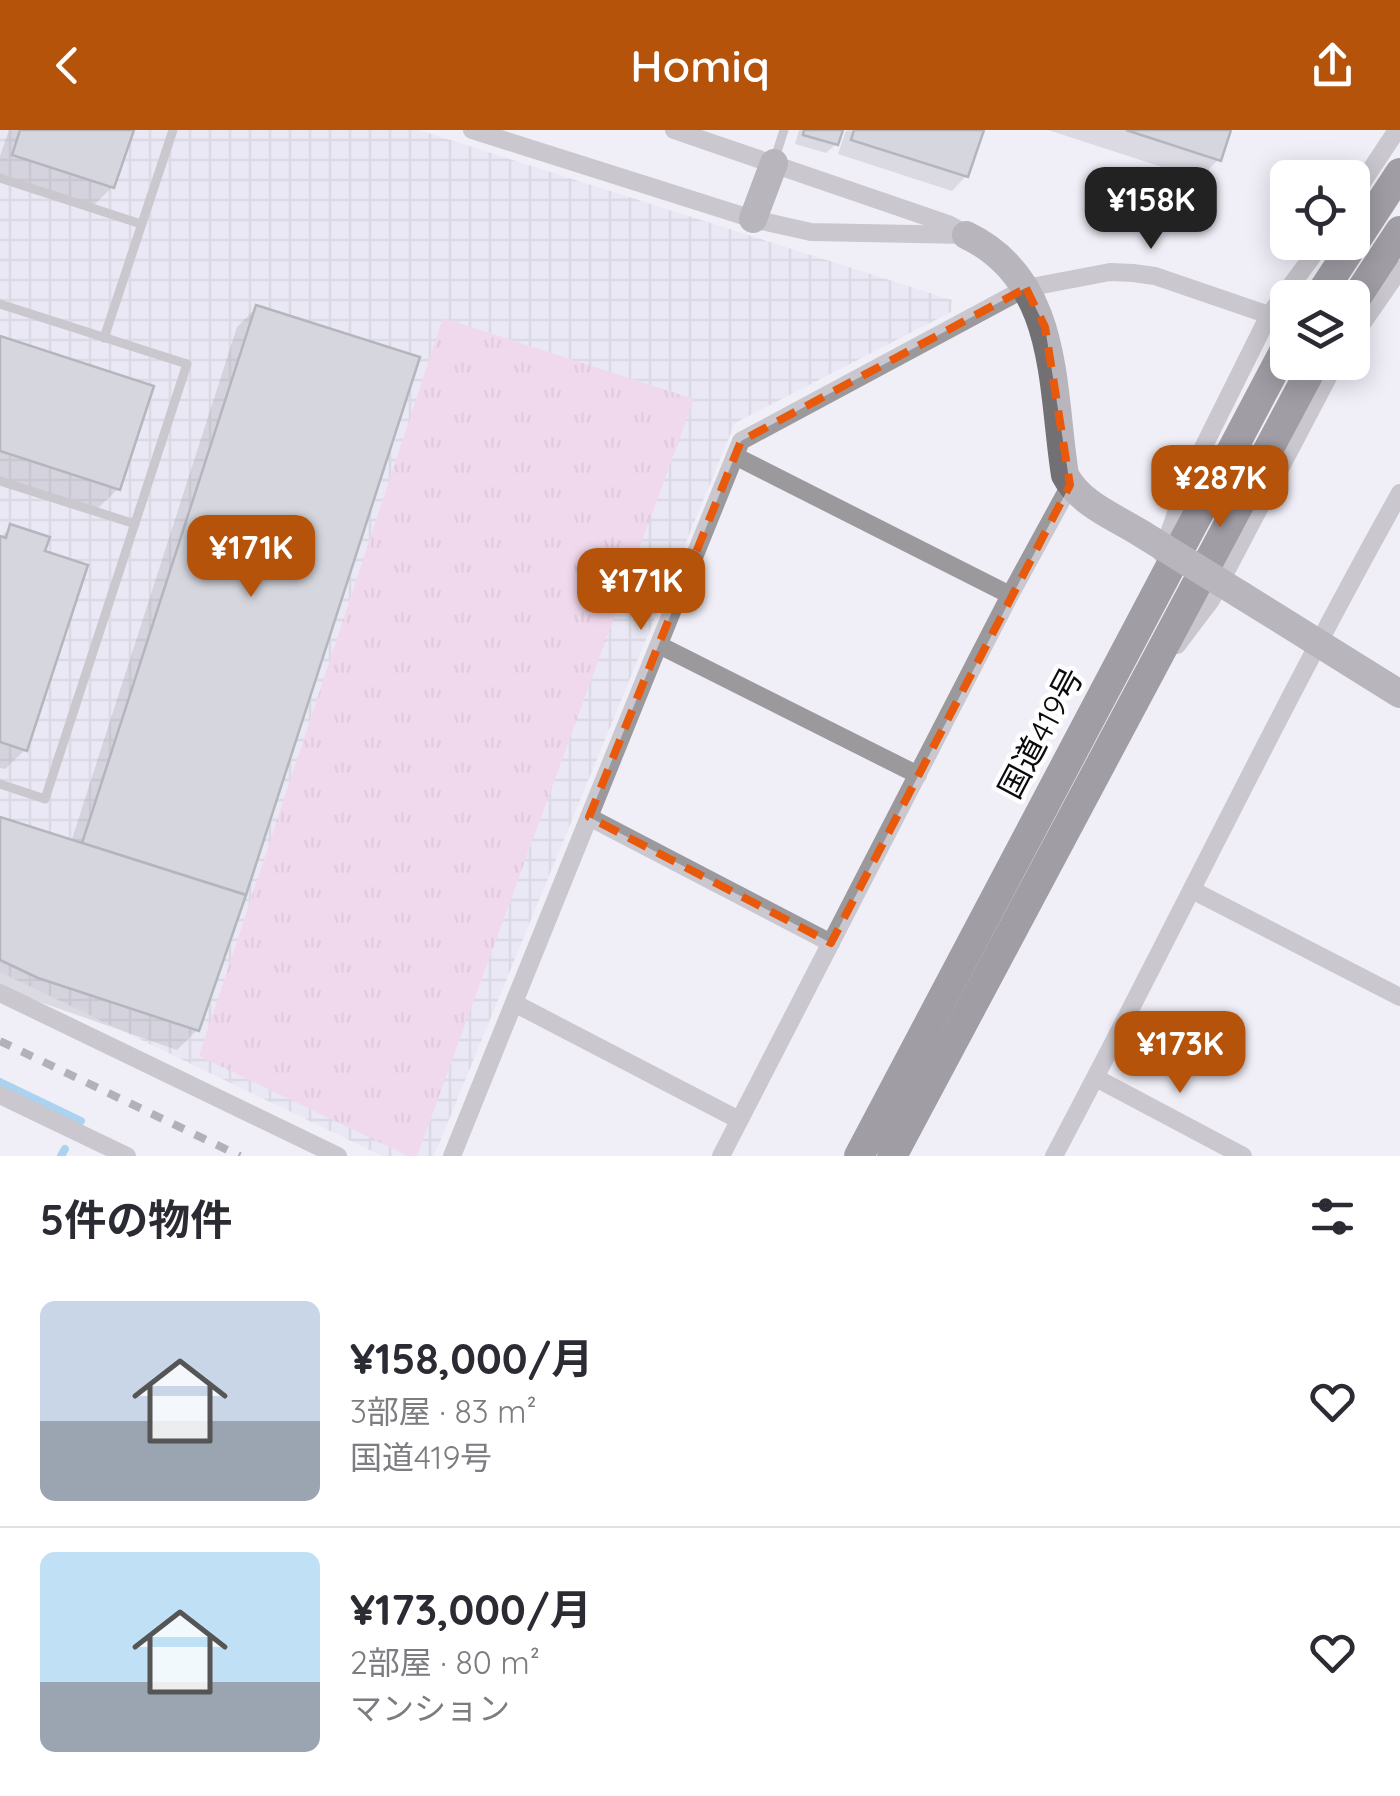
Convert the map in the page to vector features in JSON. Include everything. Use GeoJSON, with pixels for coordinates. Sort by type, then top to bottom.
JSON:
{"type":"FeatureCollection","features":[{"type":"Feature","properties":{"kind":"highway"},"geometry":{"type":"LineString","coordinates":[[1330,280],[1400,172]]}},
{"type":"Feature","properties":{"kind":"highway"},"geometry":{"type":"LineString","coordinates":[[1368,280],[1400,231]]}},
{"type":"Feature","properties":{"kind":"highway","name":"国道419号"},"geometry":{"type":"LineString","coordinates":[[890,1145],[1135,629],[1270,378]]}},
{"type":"Feature","properties":{"kind":"highway","name":"国道419号"},"geometry":{"type":"LineString","coordinates":[[890,1145],[1305,380]]}},
{"type":"Feature","properties":{"kind":"highway"},"geometry":{"type":"LineString","coordinates":[[857,1156],[890,1145]]}},
{"type":"Feature","properties":{"kind":"street"},"geometry":{"type":"LineString","coordinates":[[472,130],[753,219],[811,232],[966,235]]}},
{"type":"Feature","properties":{"kind":"street"},"geometry":{"type":"LineString","coordinates":[[674,130],[948,224],[1004,257],[1026,288],[1044,328],[1062,460],[1070,485],[1081,497],[1400,694]]}},
{"type":"Feature","properties":{"kind":"street"},"geometry":{"type":"LineString","coordinates":[[1370,170],[1396,130]]}},
{"type":"Feature","properties":{"kind":"street"},"geometry":{"type":"LineString","coordinates":[[753,219],[774,163]]}},
{"type":"Feature","properties":{"kind":"street"},"geometry":{"type":"LineString","coordinates":[[1135,629],[1188,478],[1269,315],[1310,260]]}},
{"type":"Feature","properties":{"kind":"street"},"geometry":{"type":"LineString","coordinates":[[1370,312],[1400,269]]}},
{"type":"Feature","properties":{"kind":"street"},"geometry":{"type":"LineString","coordinates":[[452,1156],[742,441],[752,432],[1026,288],[1093,274],[1134,273],[1155,276],[1269,315]]}},
{"type":"Feature","properties":{"kind":"street"},"geometry":{"type":"LineString","coordinates":[[1125,713],[1211,600],[1327,380]]}},
{"type":"Feature","properties":{"kind":"street"},"geometry":{"type":"LineString","coordinates":[[735,456],[1010,595]]}},
{"type":"Feature","properties":{"kind":"street"},"geometry":{"type":"LineString","coordinates":[[721,1156],[1070,485]]}},
{"type":"Feature","properties":{"kind":"street"},"geometry":{"type":"LineString","coordinates":[[1054,1156],[1194,891],[1318,641],[1400,494]]}},
{"type":"Feature","properties":{"kind":"street"},"geometry":{"type":"LineString","coordinates":[[661,646],[918,774]]}},
{"type":"Feature","properties":{"kind":"street"},"geometry":{"type":"LineString","coordinates":[[589,818],[831,943]]}},
{"type":"Feature","properties":{"kind":"street"},"geometry":{"type":"LineString","coordinates":[[1194,891],[1400,997]]}},
{"type":"Feature","properties":{"kind":"street"},"geometry":{"type":"LineString","coordinates":[[0,992],[338,1156]]}},
{"type":"Feature","properties":{"kind":"street"},"geometry":{"type":"LineString","coordinates":[[514,1003],[738,1120]]}},
{"type":"Feature","properties":{"kind":"street"},"geometry":{"type":"LineString","coordinates":[[1096,1078],[1243,1156]]}},
{"type":"Feature","properties":{"kind":"street"},"geometry":{"type":"LineString","coordinates":[[0,1095],[88,1148],[127,1156]]}},
{"type":"Feature","properties":{"kind":"lane"},"geometry":{"type":"LineString","coordinates":[[104,338],[173,130]]}},
{"type":"Feature","properties":{"kind":"lane"},"geometry":{"type":"LineString","coordinates":[[774,163],[784,130]]}},
{"type":"Feature","properties":{"kind":"lane"},"geometry":{"type":"LineString","coordinates":[[0,178],[142,224]]}},
{"type":"Feature","properties":{"kind":"lane"},"geometry":{"type":"LineString","coordinates":[[0,304],[187,364],[46,798],[0,784]]}},
{"type":"Feature","properties":{"kind":"lane"},"geometry":{"type":"LineString","coordinates":[[0,480],[135,524]]}},
{"type":"Feature","properties":{"kind":"highlighted area"},"geometry":{"type":"Polygon","coordinates":[[[1026,288],[1045,327],[1070,485],[831,943],[589,817],[741,441],[1026,288]]]}},
{"type":"Feature","properties":{"kind":"shaded area"},"geometry":{"type":"Polygon","coordinates":[[[0,130],[419,130],[952,300],[951,312],[735,423],[434,1156],[382,1156],[0,972],[0,130]]]}},
{"type":"Feature","properties":{"kind":"green space"},"geometry":{"type":"Polygon","coordinates":[[[443,318],[694,399],[417,1156],[408,1156],[199,1056],[443,318]]]}},
{"type":"Feature","properties":{"kind":"building"},"geometry":{"type":"Polygon","coordinates":[[[20,130],[134,130],[114,188],[12,155],[20,130]]]}},
{"type":"Feature","properties":{"kind":"building"},"geometry":{"type":"Polygon","coordinates":[[[804,130],[843,130],[838,145],[803,135],[804,130]]]}},
{"type":"Feature","properties":{"kind":"building"},"geometry":{"type":"Polygon","coordinates":[[[854,130],[984,130],[968,177],[851,140],[854,130]]]}},
{"type":"Feature","properties":{"kind":"building"},"geometry":{"type":"Polygon","coordinates":[[[1126,130],[1231,130],[1221,161],[1126,130]]]}},
{"type":"Feature","properties":{"kind":"building"},"geometry":{"type":"Polygon","coordinates":[[[256,305],[420,357],[246,895],[82,843],[256,305]]]}},
{"type":"Feature","properties":{"kind":"building"},"geometry":{"type":"Polygon","coordinates":[[[0,336],[154,386],[120,490],[0,451],[0,336]]]}},
{"type":"Feature","properties":{"kind":"building"},"geometry":{"type":"Polygon","coordinates":[[[10,524],[50,537],[45,551],[88,565],[27,751],[0,742],[0,536],[6,538],[10,524]]]}},
{"type":"Feature","properties":{"kind":"building"},"geometry":{"type":"Polygon","coordinates":[[[0,817],[246,895],[199,1031],[38,978],[0,960],[0,817]]]}},
{"type":"Feature","properties":{"kind":"waterway"},"geometry":{"type":"LineString","coordinates":[[0,1082],[81,1121]]}},
{"type":"Feature","properties":{"kind":"waterway"},"geometry":{"type":"LineString","coordinates":[[61,1156],[65,1149]]}},
{"type":"Feature","properties":{"kind":"railway"},"geometry":{"type":"LineString","coordinates":[[0,1041],[240,1156]]}}]}
